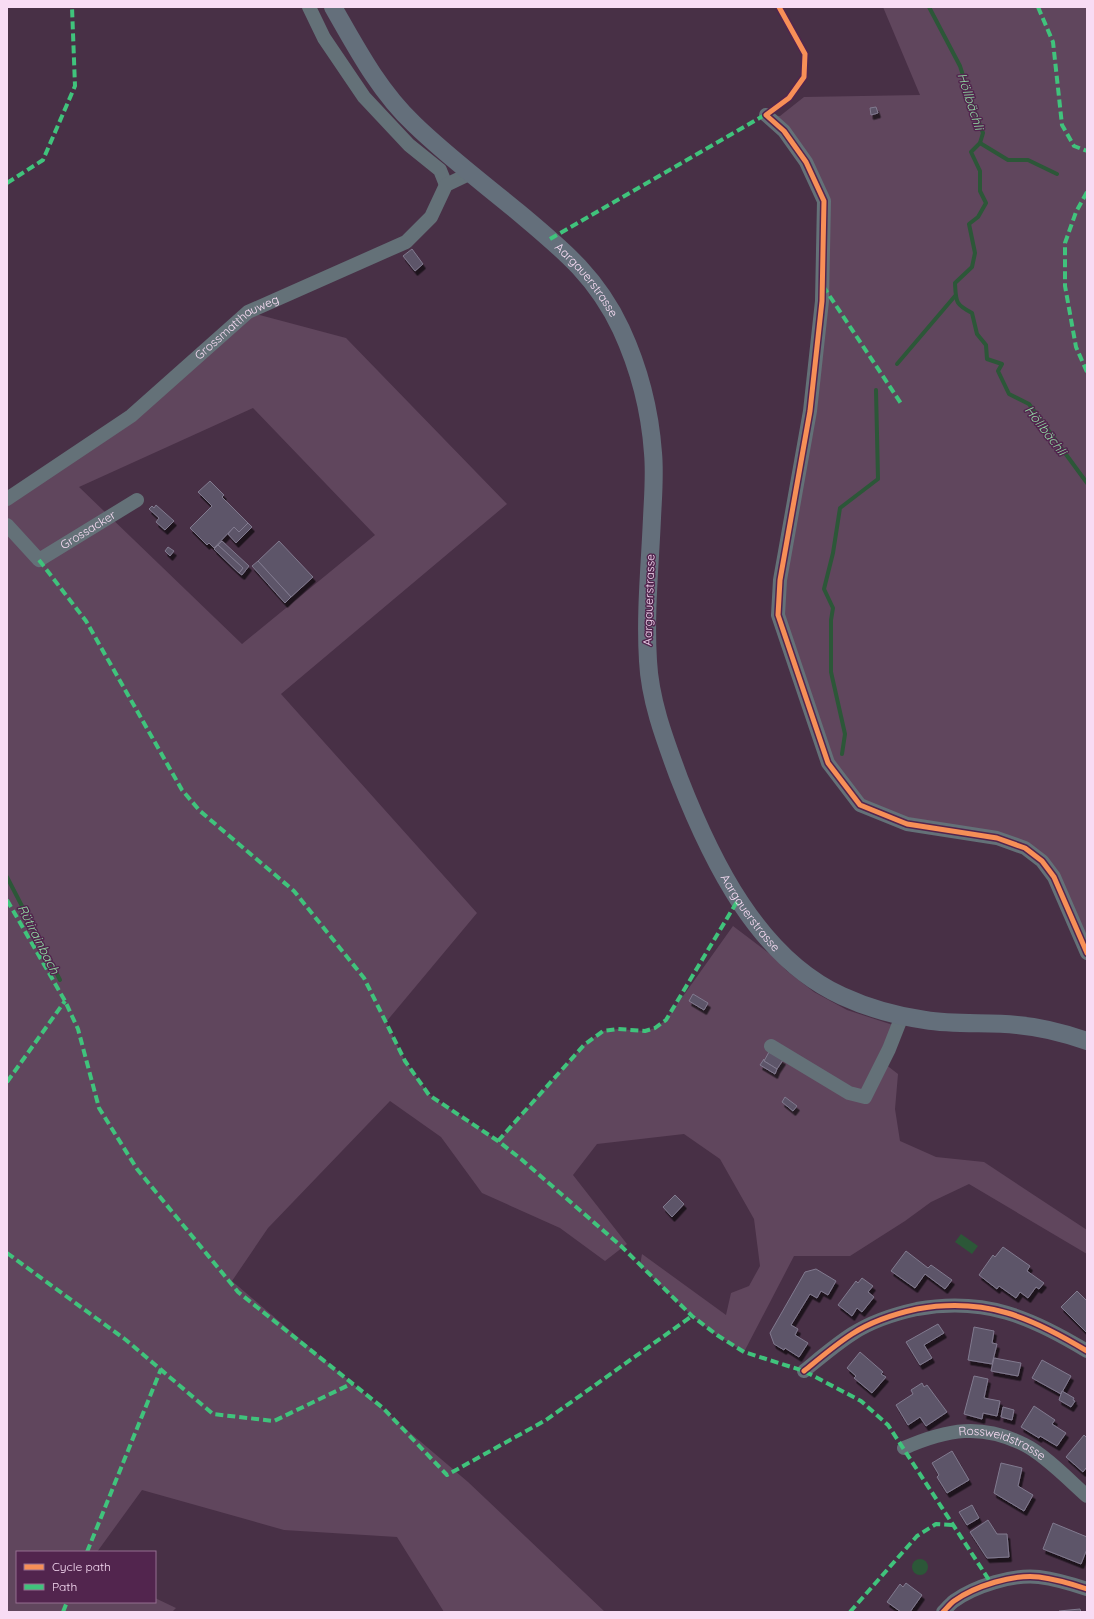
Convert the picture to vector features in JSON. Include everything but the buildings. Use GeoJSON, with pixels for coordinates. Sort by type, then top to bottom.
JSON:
{"type":"FeatureCollection","features":[{"type":"Feature","properties":{"kind":"main road","name":"Aargauerstrasse"},"geometry":{"type":"LineString","coordinates":[[333,7],[363,59],[397,106],[417,127],[550,239],[584,271],[612,312],[631,353],[648,414],[653,454],[654,488],[647,630],[649,675],[654,700],[670,752],[705,842],[724,877],[750,915],[774,946],[797,966],[822,985],[846,998],[902,1016],[926,1021],[1018,1025],[1053,1030],[1087,1041]]}},
{"type":"Feature","properties":{"kind":"street"},"geometry":{"type":"LineString","coordinates":[[309,7],[324,38],[364,98],[409,145],[440,170],[446,185],[471,173]]}},
{"type":"Feature","properties":{"kind":"street"},"geometry":{"type":"LineString","coordinates":[[766,115],[784,131],[806,162],[824,201],[822,301],[811,403],[780,580],[778,615],[828,763],[860,804],[907,824],[997,838],[1025,848],[1042,861],[1054,878],[1087,953]]}},
{"type":"Feature","properties":{"kind":"street","name":"Grossmatthauweg"},"geometry":{"type":"LineString","coordinates":[[7,499],[131,416],[248,312],[406,242],[431,218],[446,185]]}},
{"type":"Feature","properties":{"kind":"street","name":"Grossacker"},"geometry":{"type":"LineString","coordinates":[[7,525],[39,560],[138,500]]}},
{"type":"Feature","properties":{"kind":"street"},"geometry":{"type":"LineString","coordinates":[[771,1046],[849,1093],[865,1097],[889,1049],[902,1016]]}},
{"type":"Feature","properties":{"kind":"street"},"geometry":{"type":"LineString","coordinates":[[804,1371],[834,1346],[873,1323],[900,1313],[952,1305],[996,1309],[1022,1317],[1062,1336],[1087,1351]]}},
{"type":"Feature","properties":{"kind":"street","name":"Rossweidstrasse"},"geometry":{"type":"LineString","coordinates":[[904,1448],[928,1437],[961,1431],[984,1432],[1007,1438],[1026,1446],[1040,1456],[1087,1496]]}},
{"type":"Feature","properties":{"kind":"street"},"geometry":{"type":"LineString","coordinates":[[943,1612],[953,1601],[968,1593],[991,1583],[1012,1578],[1038,1577],[1087,1589]]}},
{"type":"Feature","properties":{"kind":"shaded area"},"geometry":{"type":"Polygon","coordinates":[[[883,7],[1087,7],[1087,953],[1055,877],[1025,848],[907,824],[860,805],[828,763],[778,615],[810,411],[824,201],[806,162],[766,115],[780,116],[804,97],[920,95],[883,7]]]}},
{"type":"Feature","properties":{"kind":"shaded area"},"geometry":{"type":"Polygon","coordinates":[[[248,312],[346,338],[507,504],[281,694],[477,913],[386,1022],[405,1061],[429,1095],[498,1141],[584,1045],[603,1031],[618,1029],[645,1031],[655,1028],[666,1020],[733,926],[774,957],[787,971],[814,992],[847,1010],[893,1025],[885,1064],[898,1074],[895,1109],[900,1141],[936,1157],[984,1162],[1087,1230],[1087,1254],[969,1184],[931,1202],[905,1221],[850,1256],[794,1256],[744,1352],[717,1335],[692,1316],[640,1265],[642,1254],[726,1315],[731,1293],[749,1286],[760,1266],[754,1219],[720,1159],[684,1134],[597,1144],[573,1175],[627,1244],[605,1261],[560,1228],[482,1193],[441,1137],[390,1101],[268,1228],[232,1281],[468,1482],[605,1612],[444,1612],[397,1537],[284,1530],[142,1490],[98,1551],[16,1551],[16,1603],[156,1603],[156,1598],[176,1608],[172,1612],[7,1612],[7,499],[131,416],[248,312]],[[253,408],[79,487],[242,644],[375,535],[253,408]]]}},
{"type":"Feature","properties":{"kind":"shaded area"},"geometry":{"type":"Polygon","coordinates":[[[961,1234],[978,1246],[972,1254],[955,1242],[961,1234]]]}},
{"type":"Feature","properties":{"kind":"shaded area"},"geometry":{"type":"Polygon","coordinates":[[[920,1559],[927,1564],[928,1567],[923,1574],[920,1575],[913,1570],[912,1567],[917,1560],[920,1559]]]}},
{"type":"Feature","properties":{"kind":"waterway","name":"Höllbächli"},"geometry":{"type":"LineString","coordinates":[[929,7],[960,66],[983,133],[980,143],[971,152],[980,171],[980,191],[986,203],[978,217],[969,224],[975,253],[972,267],[955,283],[956,298],[959,305],[972,313],[977,334],[986,345],[987,359],[1002,364],[998,371],[1009,394],[1029,404],[1087,483]]}},
{"type":"Feature","properties":{"kind":"waterway"},"geometry":{"type":"LineString","coordinates":[[980,143],[1008,160],[1028,160],[1057,174]]}},
{"type":"Feature","properties":{"kind":"waterway"},"geometry":{"type":"LineString","coordinates":[[897,364],[955,296]]}},
{"type":"Feature","properties":{"kind":"waterway"},"geometry":{"type":"LineString","coordinates":[[842,754],[845,734],[831,672],[831,620],[833,608],[824,589],[833,553],[840,508],[878,479],[876,390]]}},
{"type":"Feature","properties":{"kind":"waterway","name":"Rütirainbach"},"geometry":{"type":"LineString","coordinates":[[7,877],[60,980]]}},
{"type":"Feature","properties":{"kind":"marked path"},"geometry":{"type":"LineString","coordinates":[[7,183],[43,160],[75,86],[72,7]]}},
{"type":"Feature","properties":{"kind":"marked path"},"geometry":{"type":"LineString","coordinates":[[1038,7],[1053,42],[1062,125],[1074,146],[1087,151]]}},
{"type":"Feature","properties":{"kind":"marked path"},"geometry":{"type":"LineString","coordinates":[[550,239],[768,113]]}},
{"type":"Feature","properties":{"kind":"marked path"},"geometry":{"type":"LineString","coordinates":[[1087,192],[1076,212],[1065,243],[1065,286],[1076,347],[1087,372]]}},
{"type":"Feature","properties":{"kind":"marked path"},"geometry":{"type":"LineString","coordinates":[[823,286],[902,405]]}},
{"type":"Feature","properties":{"kind":"marked path"},"geometry":{"type":"LineString","coordinates":[[39,560],[86,621],[182,790],[200,811],[294,891],[364,978],[405,1061],[429,1095],[498,1141],[521,1159],[621,1246],[692,1316],[717,1335],[744,1352],[804,1371],[861,1401],[888,1425],[991,1583]]}},
{"type":"Feature","properties":{"kind":"marked path"},"geometry":{"type":"LineString","coordinates":[[7,900],[65,1001],[78,1029],[99,1108],[137,1169],[238,1292],[383,1408],[447,1475],[546,1420],[692,1316]]}},
{"type":"Feature","properties":{"kind":"marked path"},"geometry":{"type":"LineString","coordinates":[[498,1141],[584,1045],[603,1031],[618,1029],[645,1031],[655,1028],[666,1020],[738,900]]}},
{"type":"Feature","properties":{"kind":"marked path"},"geometry":{"type":"LineString","coordinates":[[7,1082],[65,1001]]}},
{"type":"Feature","properties":{"kind":"marked path"},"geometry":{"type":"LineString","coordinates":[[7,1253],[126,1340],[213,1414],[274,1421],[353,1383]]}},
{"type":"Feature","properties":{"kind":"marked path"},"geometry":{"type":"LineString","coordinates":[[87,1551],[161,1369]]}},
{"type":"Feature","properties":{"kind":"marked path"},"geometry":{"type":"LineString","coordinates":[[850,1612],[917,1536],[936,1524],[954,1525]]}},
{"type":"Feature","properties":{"kind":"marked path"},"geometry":{"type":"LineString","coordinates":[[63,1612],[67,1603]]}},
{"type":"Feature","properties":{"kind":"cycle path"},"geometry":{"type":"LineString","coordinates":[[779,7],[805,54],[804,77],[789,98],[766,115],[784,131],[806,162],[824,201],[822,301],[810,411],[780,580],[778,615],[828,763],[860,805],[907,824],[997,838],[1025,848],[1042,861],[1054,877],[1087,953]]}},
{"type":"Feature","properties":{"kind":"cycle path"},"geometry":{"type":"LineString","coordinates":[[804,1371],[852,1334],[867,1325],[883,1318],[908,1311],[942,1306],[986,1308],[1006,1313],[1046,1328],[1087,1351]]}},
{"type":"Feature","properties":{"kind":"cycle path"},"geometry":{"type":"LineString","coordinates":[[943,1612],[954,1601],[972,1590],[995,1582],[1018,1577],[1045,1578],[1087,1589]]}}]}
